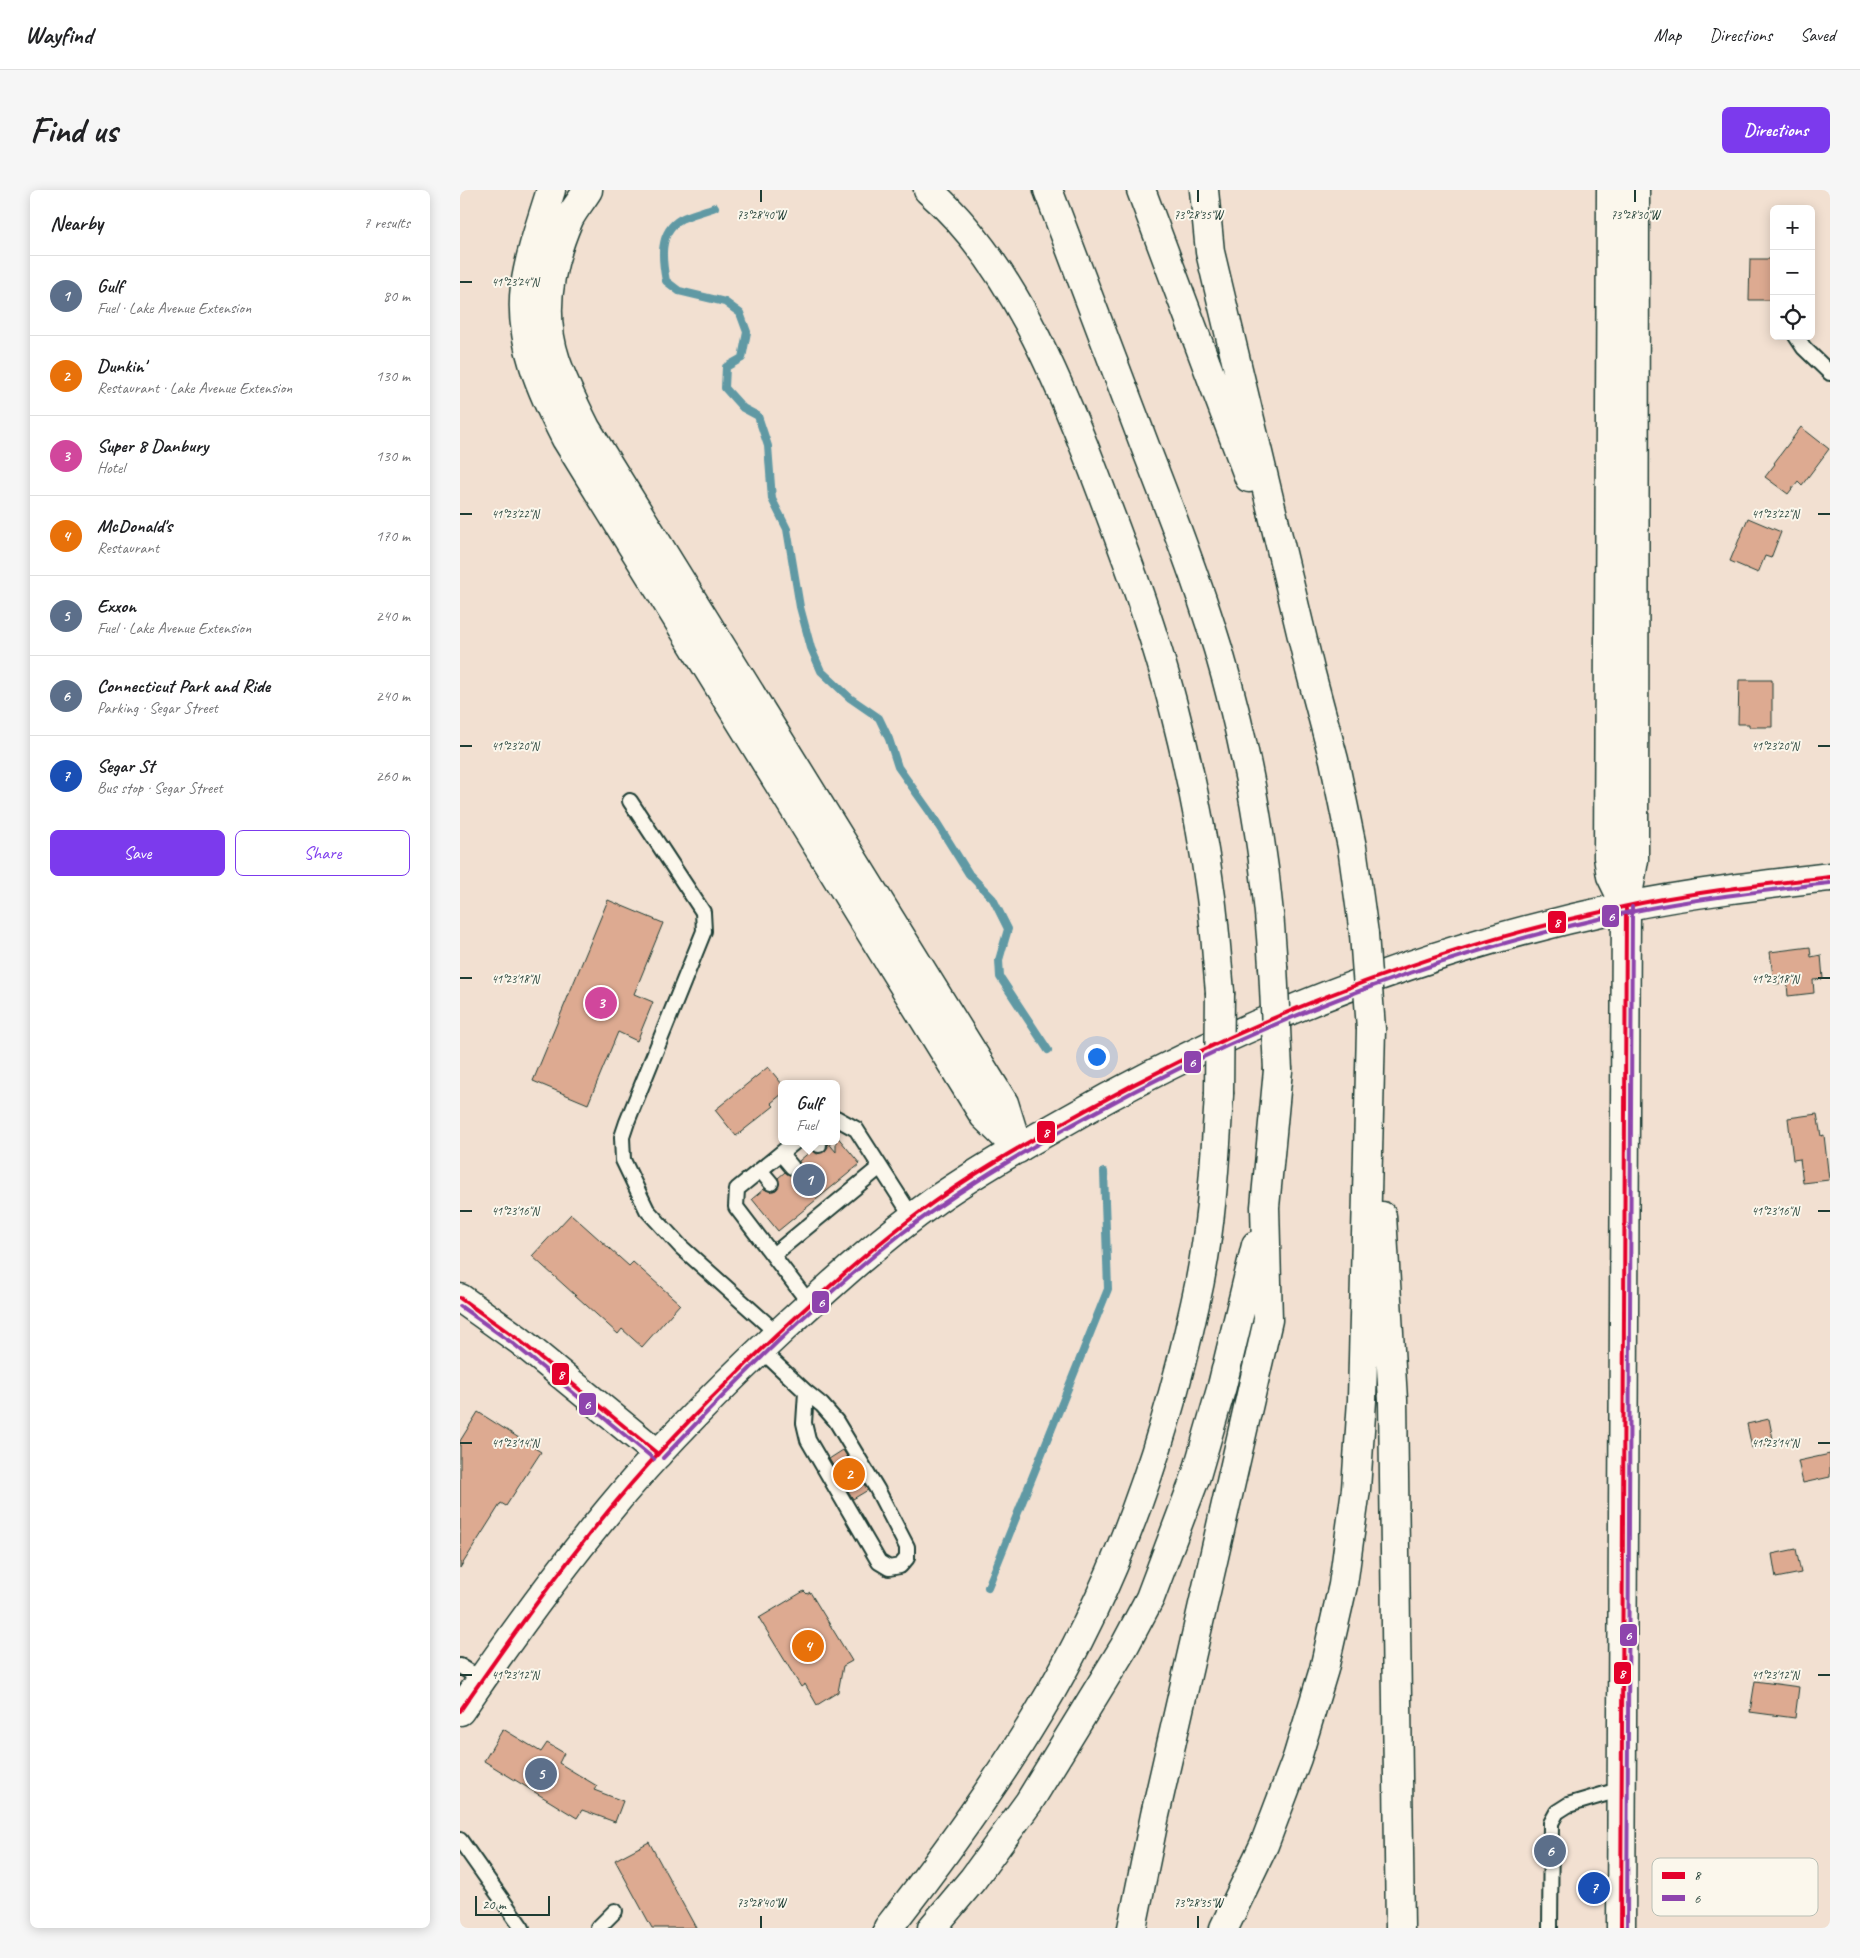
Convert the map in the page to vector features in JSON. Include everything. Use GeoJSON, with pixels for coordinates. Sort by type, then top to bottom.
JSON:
{"type":"FeatureCollection","features":[{"type":"Feature","properties":{"kind":"main road"},"geometry":{"type":"LineString","coordinates":[[551,190],[534,247],[525,288],[526,328],[533,366],[548,404],[571,448],[984,1116],[1018,1149]]}},
{"type":"Feature","properties":{"kind":"main road"},"geometry":{"type":"LineString","coordinates":[[588,190],[570,218],[560,245],[548,290],[550,335],[555,360],[569,394],[591,436],[1004,1103],[1018,1149]]}},
{"type":"Feature","properties":{"kind":"main road"},"geometry":{"type":"LineString","coordinates":[[888,1928],[939,1862],[981,1803],[1039,1712],[1082,1632],[1120,1549],[1152,1465],[1196,1302],[1209,1220],[1219,1094],[1220,992],[1211,896],[1192,787],[1176,716],[1152,635],[1075,421],[1052,367],[1024,314],[997,270],[938,198],[928,190]]}},
{"type":"Feature","properties":{"kind":"main road"},"geometry":{"type":"LineString","coordinates":[[1048,190],[1190,565],[1218,651],[1240,735],[1252,793],[1266,890],[1273,966],[1278,1070],[1265,1207],[1268,1320],[1155,1815],[1132,1928]]}},
{"type":"Feature","properties":{"kind":"main road"},"geometry":{"type":"LineString","coordinates":[[1141,190],[1254,494],[1310,670]]}},
{"type":"Feature","properties":{"kind":"main road"},"geometry":{"type":"LineString","coordinates":[[1204,190],[1210,252],[1310,670],[1334,760],[1352,847],[1364,934],[1393,1400],[1400,1928]]}},
{"type":"Feature","properties":{"kind":"main road"},"geometry":{"type":"LineString","coordinates":[[1610,190],[1608,857],[1611,876],[1626,907]]}},
{"type":"Feature","properties":{"kind":"main road"},"geometry":{"type":"LineString","coordinates":[[1621,1928],[1626,907],[1634,860],[1635,190]]}},
{"type":"Feature","properties":{"kind":"main road"},"geometry":{"type":"LineString","coordinates":[[460,1711],[471,1673],[569,1560],[611,1507],[709,1400],[810,1304],[874,1248],[936,1200],[1018,1149],[1152,1074],[1223,1040],[1303,1005],[1387,973],[1469,946],[1626,907],[1704,894],[1830,877]]}},
{"type":"Feature","properties":{"kind":"main road"},"geometry":{"type":"LineString","coordinates":[[1224,1928],[1264,1845],[1297,1758],[1324,1669],[1343,1584],[1356,1489],[1362,1400],[1371,1030]]}},
{"type":"Feature","properties":{"kind":"main road"},"geometry":{"type":"LineString","coordinates":[[932,1928],[973,1879],[1030,1802],[1124,1647],[1150,1598],[1196,1476],[1238,1323],[1265,1207]]}},
{"type":"Feature","properties":{"kind":"main road"},"geometry":{"type":"LineString","coordinates":[[460,1298],[518,1340],[658,1454]]}},
{"type":"Feature","properties":{"kind":"lane"},"geometry":{"type":"LineString","coordinates":[[1799,340],[1804,348],[1830,373]]}},
{"type":"Feature","properties":{"kind":"lane"},"geometry":{"type":"LineString","coordinates":[[630,801],[703,912],[704,931],[627,1122],[622,1137],[623,1160],[647,1210],[769,1342],[806,1392],[822,1405],[836,1421],[877,1489],[907,1546],[907,1558],[900,1566],[889,1568],[879,1562],[808,1440],[804,1423],[806,1392]]}},
{"type":"Feature","properties":{"kind":"lane"},"geometry":{"type":"LineString","coordinates":[[840,1120],[856,1128],[913,1218]]}},
{"type":"Feature","properties":{"kind":"lane"},"geometry":{"type":"LineString","coordinates":[[791,1145],[737,1189],[736,1207],[810,1304]]}},
{"type":"Feature","properties":{"kind":"lane"},"geometry":{"type":"LineString","coordinates":[[781,1154],[792,1166]]}},
{"type":"Feature","properties":{"kind":"lane"},"geometry":{"type":"LineString","coordinates":[[773,1255],[829,1208],[851,1182],[880,1166]]}},
{"type":"Feature","properties":{"kind":"lane"},"geometry":{"type":"LineString","coordinates":[[760,1170],[771,1183]]}},
{"type":"Feature","properties":{"kind":"lane"},"geometry":{"type":"LineString","coordinates":[[820,1197],[829,1208]]}},
{"type":"Feature","properties":{"kind":"lane"},"geometry":{"type":"LineString","coordinates":[[799,1214],[808,1226]]}},
{"type":"Feature","properties":{"kind":"lane"},"geometry":{"type":"LineString","coordinates":[[1550,1928],[1551,1823],[1557,1812],[1568,1805],[1622,1789]]}},
{"type":"Feature","properties":{"kind":"lane"},"geometry":{"type":"LineString","coordinates":[[460,1840],[522,1928]]}},
{"type":"Feature","properties":{"kind":"lane"},"geometry":{"type":"LineString","coordinates":[[598,1928],[615,1911]]}},
{"type":"Feature","properties":{"kind":"building"},"geometry":{"type":"Polygon","coordinates":[[[1750,259],[1770,259],[1770,300],[1749,300],[1750,259]]]}},
{"type":"Feature","properties":{"kind":"building"},"geometry":{"type":"Polygon","coordinates":[[[1801,427],[1829,449],[1802,485],[1798,481],[1788,494],[1765,477],[1801,427]]]}},
{"type":"Feature","properties":{"kind":"building"},"geometry":{"type":"Polygon","coordinates":[[[1748,518],[1781,532],[1771,558],[1765,556],[1758,573],[1730,561],[1748,518]]]}},
{"type":"Feature","properties":{"kind":"building"},"geometry":{"type":"Polygon","coordinates":[[[1739,680],[1772,680],[1772,727],[1749,727],[1749,724],[1738,724],[1739,680]]]}},
{"type":"Feature","properties":{"kind":"building"},"geometry":{"type":"Polygon","coordinates":[[[608,900],[663,923],[634,994],[653,1002],[637,1041],[618,1032],[588,1104],[533,1081],[608,900]]]}},
{"type":"Feature","properties":{"kind":"building"},"geometry":{"type":"Polygon","coordinates":[[[1810,947],[1811,957],[1821,955],[1823,979],[1813,980],[1814,993],[1788,996],[1787,983],[1774,984],[1770,952],[1810,947]]]}},
{"type":"Feature","properties":{"kind":"building"},"geometry":{"type":"Polygon","coordinates":[[[768,1067],[779,1080],[778,1097],[771,1103],[774,1106],[736,1136],[715,1110],[768,1067]]]}},
{"type":"Feature","properties":{"kind":"building"},"geometry":{"type":"Polygon","coordinates":[[[1817,1114],[1821,1136],[1824,1135],[1829,1180],[1803,1183],[1800,1159],[1793,1160],[1788,1118],[1817,1114]]]}},
{"type":"Feature","properties":{"kind":"building"},"geometry":{"type":"Polygon","coordinates":[[[840,1140],[860,1164],[778,1231],[752,1199],[764,1189],[769,1191],[776,1190],[779,1185],[778,1178],[785,1172],[790,1175],[797,1174],[800,1169],[799,1161],[812,1150],[817,1154],[825,1151],[828,1145],[830,1145],[836,1152],[836,1145],[840,1145],[840,1140]]]}},
{"type":"Feature","properties":{"kind":"building"},"geometry":{"type":"Polygon","coordinates":[[[571,1214],[629,1266],[633,1262],[680,1304],[642,1347],[622,1329],[618,1334],[532,1256],[571,1214]]]}},
{"type":"Feature","properties":{"kind":"building"},"geometry":{"type":"Polygon","coordinates":[[[478,1412],[541,1452],[506,1506],[501,1503],[460,1568],[460,1441],[478,1412]]]}},
{"type":"Feature","properties":{"kind":"building"},"geometry":{"type":"Polygon","coordinates":[[[1769,1419],[1774,1444],[1752,1448],[1747,1424],[1769,1419]]]}},
{"type":"Feature","properties":{"kind":"building"},"geometry":{"type":"Polygon","coordinates":[[[843,1450],[868,1490],[853,1499],[829,1459],[843,1450]]]}},
{"type":"Feature","properties":{"kind":"building"},"geometry":{"type":"Polygon","coordinates":[[[1830,1454],[1830,1477],[1803,1483],[1798,1461],[1830,1454]]]}},
{"type":"Feature","properties":{"kind":"building"},"geometry":{"type":"Polygon","coordinates":[[[1796,1549],[1801,1573],[1776,1578],[1772,1554],[1796,1549]]]}},
{"type":"Feature","properties":{"kind":"building"},"geometry":{"type":"Polygon","coordinates":[[[804,1591],[807,1594],[810,1592],[852,1661],[843,1666],[838,1692],[817,1705],[805,1684],[801,1687],[759,1618],[804,1591]]]}},
{"type":"Feature","properties":{"kind":"building"},"geometry":{"type":"Polygon","coordinates":[[[1755,1681],[1799,1687],[1795,1718],[1750,1712],[1755,1681]]]}},
{"type":"Feature","properties":{"kind":"building"},"geometry":{"type":"Polygon","coordinates":[[[503,1729],[541,1752],[547,1743],[564,1753],[559,1763],[597,1786],[594,1790],[623,1801],[615,1822],[582,1810],[577,1818],[484,1761],[503,1729]]]}},
{"type":"Feature","properties":{"kind":"building"},"geometry":{"type":"Polygon","coordinates":[[[649,1842],[696,1928],[652,1928],[615,1860],[649,1842]]]}},
{"type":"Feature","properties":{"kind":"waterway"},"geometry":{"type":"LineString","coordinates":[[715,207],[681,219],[668,231],[663,247],[666,281],[679,291],[725,302],[740,313],[747,332],[742,358],[726,367],[725,388],[743,408],[758,416],[768,446],[772,499],[787,529],[800,607],[811,648],[821,671],[850,698],[879,718],[889,739],[898,767],[932,815],[969,874],[993,899],[1008,929],[999,960],[1000,977],[1048,1050]]}},
{"type":"Feature","properties":{"kind":"waterway"},"geometry":{"type":"LineString","coordinates":[[988,1587],[1108,1289],[1104,1172]]}},
{"type":"Feature","properties":{"kind":"transit line","name":"8"},"geometry":{"type":"LineString","coordinates":[[460,1711],[521,1624],[586,1539],[650,1462],[690,1420],[824,1291],[869,1252],[936,1200],[999,1160],[1086,1110],[1214,1045],[1280,1015],[1415,964],[1553,923],[1623,907],[1700,893],[1830,877]]}},
{"type":"Feature","properties":{"kind":"transit line","name":"6"},"geometry":{"type":"LineString","coordinates":[[663,1458],[808,1313],[901,1234],[969,1186],[1016,1157],[1152,1082],[1216,1051],[1349,995],[1485,949],[1555,930],[1650,908],[1830,883]]}},
{"type":"Feature","properties":{"kind":"transit line","name":"8"},"geometry":{"type":"LineString","coordinates":[[1621,1928],[1626,907]]}},
{"type":"Feature","properties":{"kind":"transit line","name":"6"},"geometry":{"type":"LineString","coordinates":[[1627,1928],[1632,907]]}},
{"type":"Feature","properties":{"kind":"transit line","name":"8"},"geometry":{"type":"LineString","coordinates":[[460,1298],[519,1340],[658,1454]]}},
{"type":"Feature","properties":{"kind":"transit line","name":"6"},"geometry":{"type":"LineString","coordinates":[[460,1306],[515,1345],[654,1459]]}},
{"type":"Feature","properties":{"kind":"place","name":"Super 8 Danbury"},"geometry":{"type":"Point","coordinates":[601,1003]}},
{"type":"Feature","properties":{"kind":"place","name":"Gulf"},"geometry":{"type":"Point","coordinates":[809,1180]}},
{"type":"Feature","properties":{"kind":"place","name":"Dunkin'"},"geometry":{"type":"Point","coordinates":[849,1474]}},
{"type":"Feature","properties":{"kind":"place","name":"McDonald's"},"geometry":{"type":"Point","coordinates":[808,1646]}},
{"type":"Feature","properties":{"kind":"place","name":"Exxon"},"geometry":{"type":"Point","coordinates":[541,1774]}},
{"type":"Feature","properties":{"kind":"place","name":"Connecticut Park and Ride"},"geometry":{"type":"Point","coordinates":[1550,1851]}},
{"type":"Feature","properties":{"kind":"place","name":"Segar St"},"geometry":{"type":"Point","coordinates":[1594,1888]}}]}
